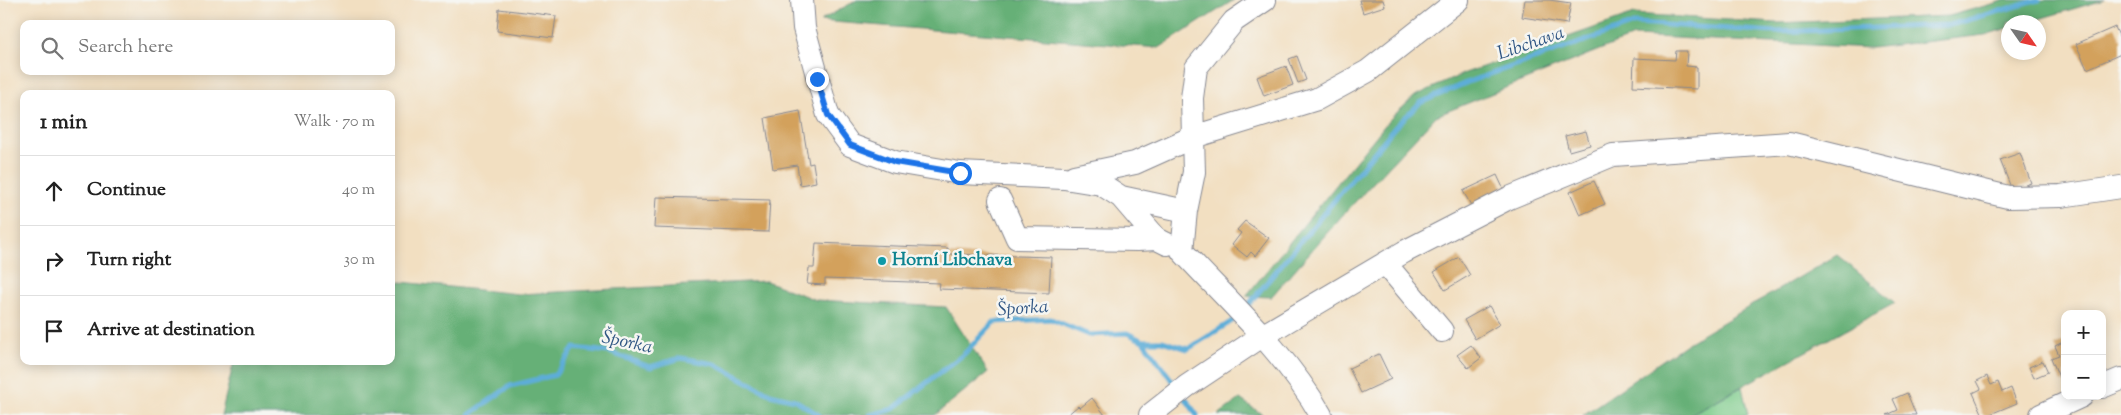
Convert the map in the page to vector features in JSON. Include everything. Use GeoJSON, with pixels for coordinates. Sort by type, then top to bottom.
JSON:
{"type":"FeatureCollection","features":[{"type":"Feature","properties":{"kind":"street"},"geometry":{"type":"LineString","coordinates":[[802,0],[804,28],[828,115],[850,145],[895,162],[960,173],[1064,178],[1101,184],[1121,197],[1157,239],[1182,251],[1248,321],[1310,396],[1321,415]]}},
{"type":"Feature","properties":{"kind":"street"},"geometry":{"type":"LineString","coordinates":[[1182,251],[1186,211],[1194,172],[1192,98],[1196,68],[1234,21],[1265,0]]}},
{"type":"Feature","properties":{"kind":"street"},"geometry":{"type":"LineString","coordinates":[[1064,178],[1135,163],[1193,137],[1317,99],[1368,71],[1458,0]]}},
{"type":"Feature","properties":{"kind":"street"},"geometry":{"type":"LineString","coordinates":[[1150,415],[1180,391],[1248,321],[1385,263],[1509,198],[1613,155],[1789,143],[2008,197],[2061,196],[2121,187]]}},
{"type":"Feature","properties":{"kind":"street"},"geometry":{"type":"LineString","coordinates":[[1121,197],[1186,211]]}},
{"type":"Feature","properties":{"kind":"street"},"geometry":{"type":"LineString","coordinates":[[1000,200],[1017,238],[1157,239]]}},
{"type":"Feature","properties":{"kind":"street"},"geometry":{"type":"LineString","coordinates":[[1385,263],[1442,331]]}},
{"type":"Feature","properties":{"kind":"street"},"geometry":{"type":"LineString","coordinates":[[2106,385],[2121,379]]}},
{"type":"Feature","properties":{"kind":"street"},"geometry":{"type":"LineString","coordinates":[[2041,415],[2073,400]]}},
{"type":"Feature","properties":{"kind":"green space"},"geometry":{"type":"Polygon","coordinates":[[[857,0],[1234,0],[1159,48],[820,21],[857,0]]]}},
{"type":"Feature","properties":{"kind":"green space"},"geometry":{"type":"Polygon","coordinates":[[[2006,0],[2104,0],[2046,17],[2046,15],[2001,15],[2001,30],[1985,35],[1871,48],[1634,36],[1436,116],[1341,217],[1271,297],[1246,296],[1389,120],[1415,96],[1465,73],[1634,14],[1776,23],[1949,16],[2006,0]]]}},
{"type":"Feature","properties":{"kind":"green space"},"geometry":{"type":"Polygon","coordinates":[[[1837,255],[1895,303],[1689,415],[1583,415],[1686,344],[1837,255]]]}},
{"type":"Feature","properties":{"kind":"green space"},"geometry":{"type":"Polygon","coordinates":[[[395,281],[519,294],[766,281],[816,300],[946,307],[988,372],[935,415],[221,415],[233,365],[395,365],[395,281]]]}},
{"type":"Feature","properties":{"kind":"green space"},"geometry":{"type":"Polygon","coordinates":[[[1742,387],[1748,415],[1689,415],[1742,387]]]}},
{"type":"Feature","properties":{"kind":"green space"},"geometry":{"type":"Polygon","coordinates":[[[1240,399],[1263,415],[1218,415],[1240,399]]]}},
{"type":"Feature","properties":{"kind":"building"},"geometry":{"type":"Polygon","coordinates":[[[1359,0],[1383,0],[1385,6],[1363,13],[1359,0]]]}},
{"type":"Feature","properties":{"kind":"building"},"geometry":{"type":"Polygon","coordinates":[[[1525,0],[1549,0],[1571,3],[1567,24],[1522,17],[1525,0]]]}},
{"type":"Feature","properties":{"kind":"building"},"geometry":{"type":"Polygon","coordinates":[[[499,9],[556,16],[553,38],[497,31],[499,9]]]}},
{"type":"Feature","properties":{"kind":"building"},"geometry":{"type":"Polygon","coordinates":[[[2115,27],[2121,40],[2121,54],[2087,69],[2076,44],[2115,27]]]}},
{"type":"Feature","properties":{"kind":"building"},"geometry":{"type":"Polygon","coordinates":[[[1676,51],[1687,51],[1686,66],[1697,67],[1697,89],[1633,86],[1634,58],[1675,60],[1676,51]]]}},
{"type":"Feature","properties":{"kind":"building"},"geometry":{"type":"Polygon","coordinates":[[[1297,56],[1306,80],[1298,83],[1289,59],[1297,56]]]}},
{"type":"Feature","properties":{"kind":"building"},"geometry":{"type":"Polygon","coordinates":[[[1286,66],[1293,85],[1264,96],[1257,77],[1286,66]]]}},
{"type":"Feature","properties":{"kind":"building"},"geometry":{"type":"Polygon","coordinates":[[[800,111],[809,164],[813,163],[816,182],[800,185],[797,165],[773,169],[765,118],[800,111]]]}},
{"type":"Feature","properties":{"kind":"building"},"geometry":{"type":"Polygon","coordinates":[[[1586,131],[1590,145],[1569,151],[1565,136],[1586,131]]]}},
{"type":"Feature","properties":{"kind":"building"},"geometry":{"type":"Polygon","coordinates":[[[2020,153],[2031,183],[2012,190],[2000,160],[2020,153]]]}},
{"type":"Feature","properties":{"kind":"building"},"geometry":{"type":"Polygon","coordinates":[[[1497,175],[1504,190],[1472,207],[1463,191],[1497,175]]]}},
{"type":"Feature","properties":{"kind":"building"},"geometry":{"type":"Polygon","coordinates":[[[1594,181],[1605,204],[1580,215],[1570,192],[1594,181]]]}},
{"type":"Feature","properties":{"kind":"building"},"geometry":{"type":"Polygon","coordinates":[[[656,197],[770,200],[768,232],[654,228],[656,197]]]}},
{"type":"Feature","properties":{"kind":"building"},"geometry":{"type":"Polygon","coordinates":[[[1245,221],[1269,238],[1255,256],[1251,252],[1247,257],[1232,245],[1241,233],[1237,230],[1245,221]]]}},
{"type":"Feature","properties":{"kind":"building"},"geometry":{"type":"Polygon","coordinates":[[[816,243],[948,248],[948,254],[1051,257],[1049,293],[939,289],[940,283],[825,279],[825,285],[807,284],[809,268],[814,268],[816,243]]]}},
{"type":"Feature","properties":{"kind":"building"},"geometry":{"type":"Polygon","coordinates":[[[1459,257],[1470,275],[1445,290],[1434,272],[1459,257]]]}},
{"type":"Feature","properties":{"kind":"building"},"geometry":{"type":"Polygon","coordinates":[[[1489,306],[1500,324],[1475,339],[1464,320],[1489,306]]]}},
{"type":"Feature","properties":{"kind":"building"},"geometry":{"type":"Polygon","coordinates":[[[2061,343],[2061,382],[2051,358],[2059,355],[2055,346],[2061,343]]]}},
{"type":"Feature","properties":{"kind":"building"},"geometry":{"type":"Polygon","coordinates":[[[1471,345],[1481,358],[1468,368],[1457,355],[1471,345]]]}},
{"type":"Feature","properties":{"kind":"building"},"geometry":{"type":"Polygon","coordinates":[[[1379,354],[1391,379],[1361,393],[1349,368],[1379,354]]]}},
{"type":"Feature","properties":{"kind":"building"},"geometry":{"type":"Polygon","coordinates":[[[2043,361],[2048,372],[2034,378],[2029,367],[2043,361]]]}},
{"type":"Feature","properties":{"kind":"building"},"geometry":{"type":"Polygon","coordinates":[[[1987,376],[1991,385],[1998,382],[2002,392],[2011,388],[2017,403],[1988,415],[1983,415],[1973,393],[1981,389],[1977,381],[1987,376]]]}},
{"type":"Feature","properties":{"kind":"building"},"geometry":{"type":"Polygon","coordinates":[[[1907,393],[1916,415],[1887,415],[1898,410],[1893,399],[1907,393]]]}},
{"type":"Feature","properties":{"kind":"building"},"geometry":{"type":"Polygon","coordinates":[[[1092,398],[1105,415],[1067,415],[1078,406],[1080,408],[1092,398]]]}},
{"type":"Feature","properties":{"kind":"waterway","name":"Libchava"},"geometry":{"type":"LineString","coordinates":[[1244,310],[1395,127],[1420,103],[1468,82],[1636,23],[1775,32],[1950,25],[2039,0]]}},
{"type":"Feature","properties":{"kind":"waterway","name":"Libchava"},"geometry":{"type":"LineString","coordinates":[[1143,341],[1162,341],[1188,349],[1237,318]]}},
{"type":"Feature","properties":{"kind":"waterway","name":"Šporka"},"geometry":{"type":"LineString","coordinates":[[870,415],[893,409],[964,354],[994,322],[1051,319],[1089,335],[1127,333],[1143,341],[1176,386]]}},
{"type":"Feature","properties":{"kind":"waterway","name":"Šporka"},"geometry":{"type":"LineString","coordinates":[[469,415],[510,386],[555,375],[574,348],[609,352],[650,367],[681,358],[715,364],[770,394],[795,400],[819,415]]}},
{"type":"Feature","properties":{"kind":"waterway","name":"Šporka"},"geometry":{"type":"LineString","coordinates":[[1183,395],[1197,415]]}},
{"type":"Feature","properties":{"kind":"place","name":"Horní Libchava"},"geometry":{"type":"Point","coordinates":[882,261]}},
{"type":"Feature","properties":{"kind":"route"},"geometry":{"type":"LineString","coordinates":[[817,79],[828,115],[850,145],[895,162],[960,173]]}}]}
